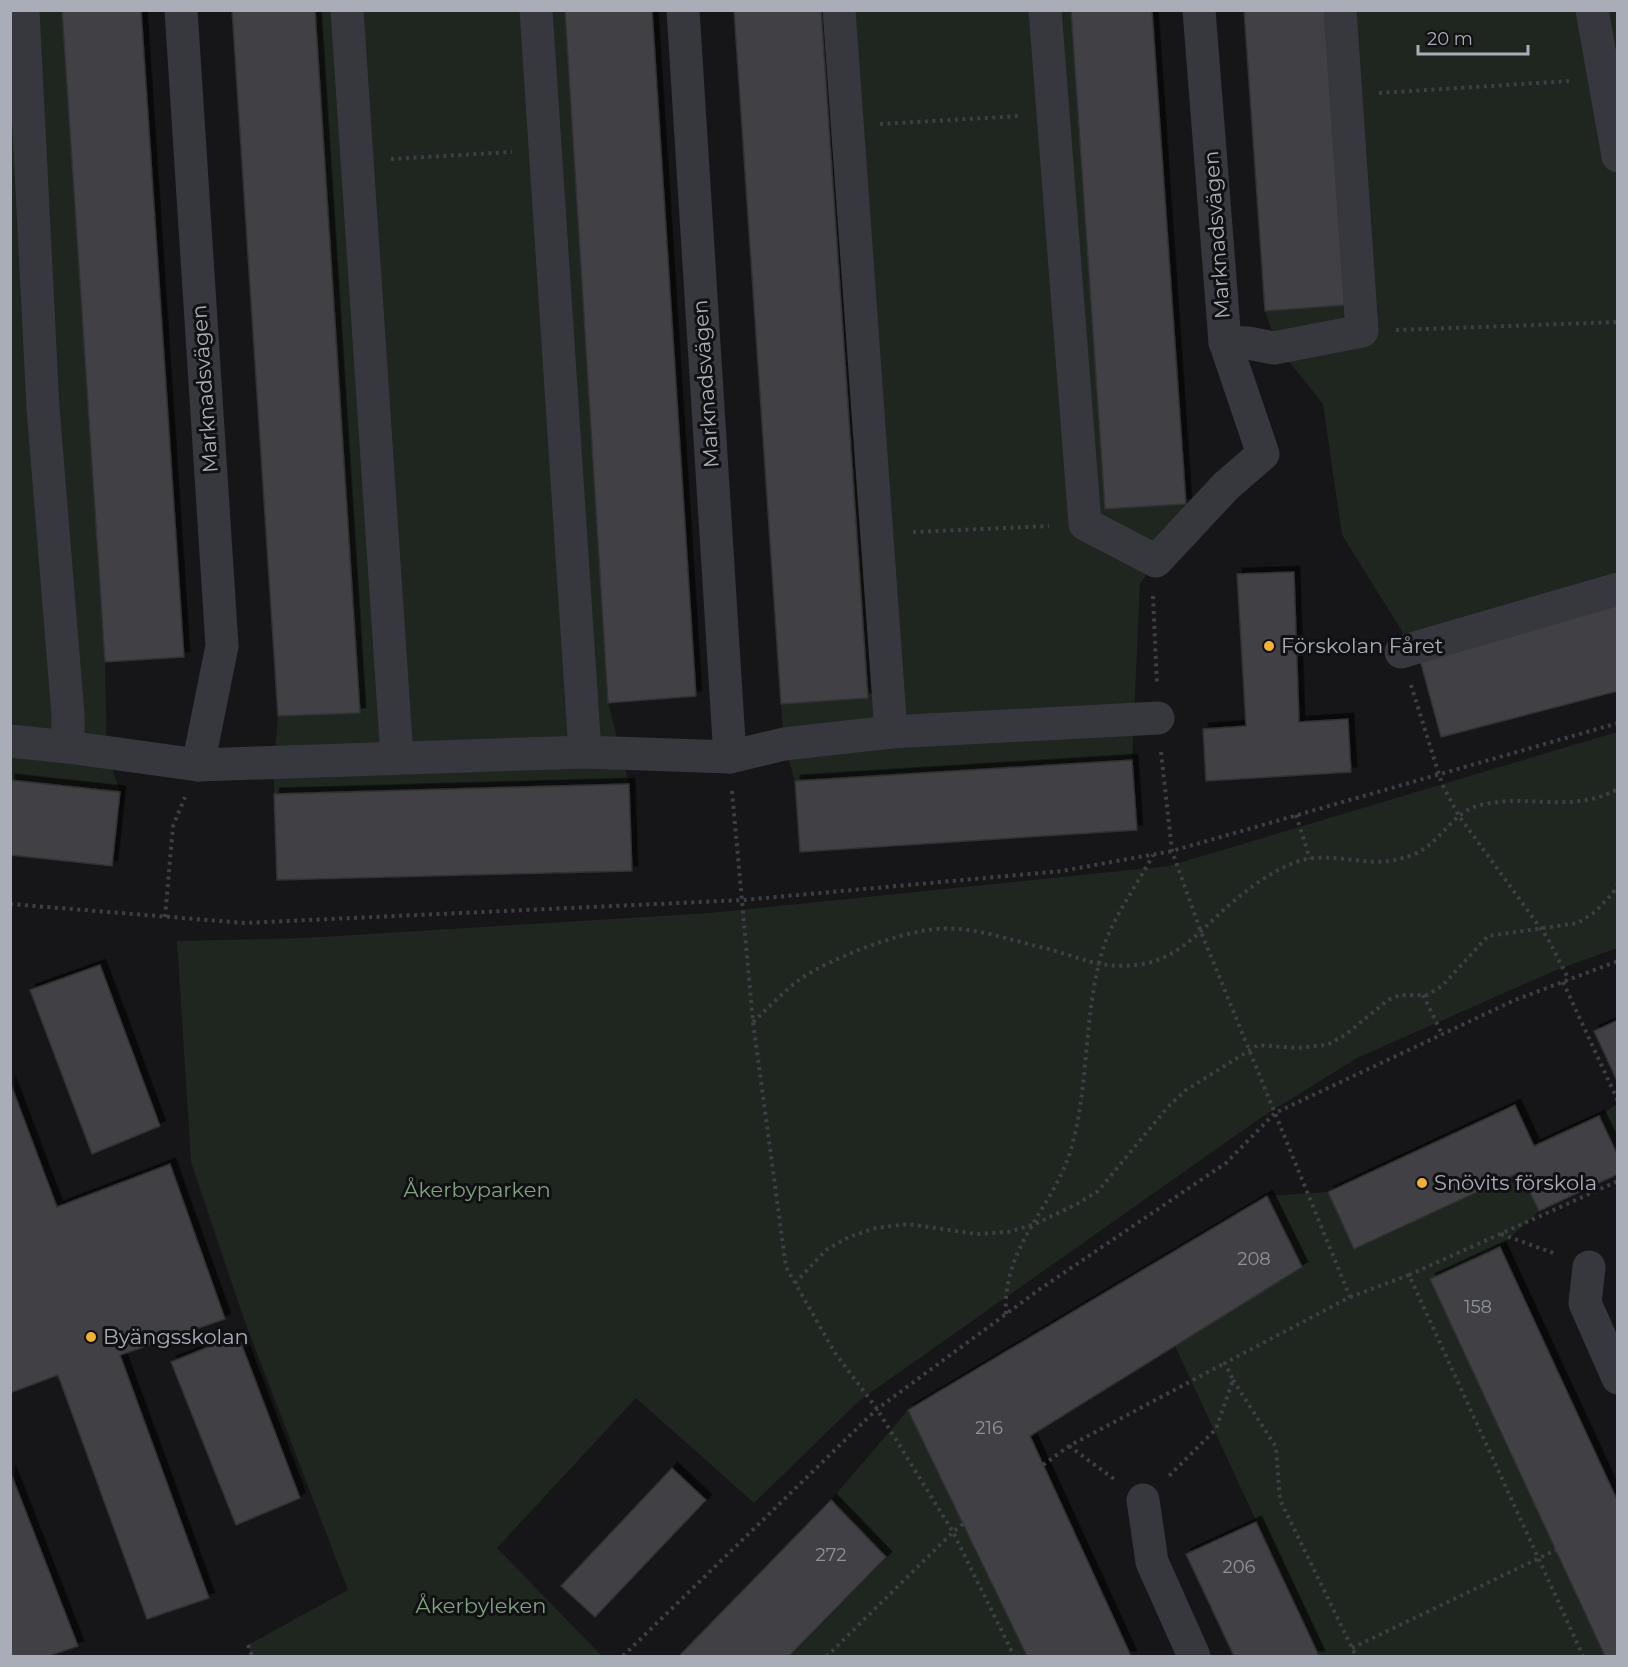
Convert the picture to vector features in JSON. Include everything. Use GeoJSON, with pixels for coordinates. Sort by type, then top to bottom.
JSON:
{"type":"FeatureCollection","features":[{"type":"Feature","properties":{"kind":"street"},"geometry":{"type":"LineString","coordinates":[[23,10],[43,408],[68,715],[68,747]]}},
{"type":"Feature","properties":{"kind":"street","name":"Marknadsvägen"},"geometry":{"type":"LineString","coordinates":[[181,10],[222,646],[198,765]]}},
{"type":"Feature","properties":{"kind":"street"},"geometry":{"type":"LineString","coordinates":[[347,10],[397,757]]}},
{"type":"Feature","properties":{"kind":"street"},"geometry":{"type":"LineString","coordinates":[[536,10],[585,752]]}},
{"type":"Feature","properties":{"kind":"street","name":"Marknadsvägen"},"geometry":{"type":"LineString","coordinates":[[683,10],[730,757]]}},
{"type":"Feature","properties":{"kind":"street"},"geometry":{"type":"LineString","coordinates":[[839,10],[891,732]]}},
{"type":"Feature","properties":{"kind":"street"},"geometry":{"type":"LineString","coordinates":[[1045,10],[1085,524],[1156,561]]}},
{"type":"Feature","properties":{"kind":"street","name":"Marknadsvägen"},"geometry":{"type":"LineString","coordinates":[[1156,561],[1226,486],[1263,454],[1225,342],[1199,10]]}},
{"type":"Feature","properties":{"kind":"street"},"geometry":{"type":"LineString","coordinates":[[1225,342],[1248,343],[1274,348],[1362,331],[1340,10]]}},
{"type":"Feature","properties":{"kind":"street"},"geometry":{"type":"LineString","coordinates":[[1592,10],[1617,156]]}},
{"type":"Feature","properties":{"kind":"street"},"geometry":{"type":"LineString","coordinates":[[1401,652],[1617,589]]}},
{"type":"Feature","properties":{"kind":"street"},"geometry":{"type":"LineString","coordinates":[[10,741],[198,765],[585,752],[730,757],[784,744],[891,732],[1158,718]]}},
{"type":"Feature","properties":{"kind":"street"},"geometry":{"type":"LineString","coordinates":[[1588,1267],[1585,1303],[1617,1378]]}},
{"type":"Feature","properties":{"kind":"street"},"geometry":{"type":"LineString","coordinates":[[1143,1500],[1152,1562],[1194,1656]]}},
{"type":"Feature","properties":{"kind":"path"},"geometry":{"type":"LineString","coordinates":[[1345,95],[1604,79]]}},
{"type":"Feature","properties":{"kind":"path"},"geometry":{"type":"LineString","coordinates":[[847,126],[1053,115]]}},
{"type":"Feature","properties":{"kind":"path"},"geometry":{"type":"LineString","coordinates":[[358,161],[546,150]]}},
{"type":"Feature","properties":{"kind":"path"},"geometry":{"type":"LineString","coordinates":[[1362,331],[1617,322]]}},
{"type":"Feature","properties":{"kind":"path"},"geometry":{"type":"LineString","coordinates":[[876,534],[1085,524]]}},
{"type":"Feature","properties":{"kind":"path"},"geometry":{"type":"LineString","coordinates":[[1156,561],[1152,577],[1158,718],[1172,851],[1201,932],[1350,1297]]}},
{"type":"Feature","properties":{"kind":"path"},"geometry":{"type":"LineString","coordinates":[[1401,652],[1438,775],[1460,816],[1542,930],[1617,1101]]}},
{"type":"Feature","properties":{"kind":"path"},"geometry":{"type":"LineString","coordinates":[[12,905],[244,923],[743,900],[1062,871],[1172,851],[1617,723]]}},
{"type":"Feature","properties":{"kind":"path"},"geometry":{"type":"LineString","coordinates":[[730,757],[753,1022],[786,1267],[835,1353],[877,1409],[953,1532],[1014,1656]]}},
{"type":"Feature","properties":{"kind":"path"},"geometry":{"type":"LineString","coordinates":[[165,917],[173,826],[198,765]]}},
{"type":"Feature","properties":{"kind":"path"},"geometry":{"type":"LineString","coordinates":[[753,1022],[799,980],[822,966],[908,934],[936,928],[975,932],[1043,948],[1100,965],[1144,963],[1165,957],[1201,932],[1263,879],[1283,868],[1310,859],[1336,857],[1377,862],[1394,860],[1421,851],[1466,810],[1482,805],[1527,801],[1569,804],[1603,797],[1617,789]]}},
{"type":"Feature","properties":{"kind":"path"},"geometry":{"type":"LineString","coordinates":[[1296,815],[1310,859]]}},
{"type":"Feature","properties":{"kind":"path"},"geometry":{"type":"LineString","coordinates":[[1006,1314],[1005,1298],[1018,1247],[1062,1176],[1073,1142],[1088,1024],[1109,933],[1153,855]]}},
{"type":"Feature","properties":{"kind":"path"},"geometry":{"type":"LineString","coordinates":[[795,1283],[826,1250],[849,1237],[876,1228],[908,1224],[976,1234],[1008,1232],[1031,1225],[1077,1204],[1098,1191],[1167,1108],[1203,1078],[1258,1045],[1297,1048],[1328,1045],[1346,1035],[1388,1000],[1401,995],[1424,995],[1442,986],[1488,936],[1578,923],[1615,893],[1617,884]]}},
{"type":"Feature","properties":{"kind":"path"},"geometry":{"type":"LineString","coordinates":[[623,1656],[877,1409],[1006,1314],[1226,1163],[1275,1113],[1515,1000],[1617,961]]}},
{"type":"Feature","properties":{"kind":"path"},"geometry":{"type":"LineString","coordinates":[[1424,995],[1442,1034]]}},
{"type":"Feature","properties":{"kind":"path"},"geometry":{"type":"LineString","coordinates":[[1043,1465],[1069,1446],[1350,1297],[1409,1275],[1617,1181]]}},
{"type":"Feature","properties":{"kind":"path"},"geometry":{"type":"LineString","coordinates":[[1501,1233],[1588,1267]]}},
{"type":"Feature","properties":{"kind":"path"},"geometry":{"type":"LineString","coordinates":[[1409,1275],[1583,1656]]}},
{"type":"Feature","properties":{"kind":"path"},"geometry":{"type":"LineString","coordinates":[[1225,1363],[1233,1380],[1276,1447],[1280,1500],[1356,1656]]}},
{"type":"Feature","properties":{"kind":"path"},"geometry":{"type":"LineString","coordinates":[[1069,1446],[1143,1500],[1216,1429],[1233,1380]]}},
{"type":"Feature","properties":{"kind":"path"},"geometry":{"type":"LineString","coordinates":[[827,1656],[963,1524]]}},
{"type":"Feature","properties":{"kind":"path"},"geometry":{"type":"LineString","coordinates":[[1352,1648],[1556,1550]]}},
{"type":"Feature","properties":{"kind":"path"},"geometry":{"type":"LineString","coordinates":[[248,1645],[252,1656]]}},
{"type":"Feature","properties":{"kind":"green space"},"geometry":{"type":"Polygon","coordinates":[[[11,11],[62,11],[105,662],[107,754],[120,792],[11,780],[11,11]]]}},
{"type":"Feature","properties":{"kind":"green space"},"geometry":{"type":"Polygon","coordinates":[[[315,11],[565,11],[608,702],[629,784],[274,794],[278,716],[360,713],[315,11]]]}},
{"type":"Feature","properties":{"kind":"green space"},"geometry":{"type":"Polygon","coordinates":[[[821,11],[1071,11],[1105,509],[1186,504],[1140,585],[1132,760],[795,781],[784,744],[781,704],[868,698],[821,11]]]}},
{"type":"Feature","properties":{"kind":"green space"},"geometry":{"type":"Polygon","coordinates":[[[1325,11],[1617,11],[1617,605],[1420,660],[1342,535],[1323,404],[1278,348],[1265,311],[1345,305],[1325,11]]]}},
{"type":"Feature","properties":{"kind":"green space","name":"Åkerbyparken"},"geometry":{"type":"Polygon","coordinates":[[[1617,732],[1617,948],[1554,971],[1357,1058],[1262,1117],[860,1400],[754,1503],[636,1398],[497,1548],[602,1656],[252,1656],[248,1645],[348,1590],[245,1322],[191,1162],[177,941],[305,938],[710,913],[1169,866],[1617,732]]]}},
{"type":"Feature","properties":{"kind":"green space"},"geometry":{"type":"Polygon","coordinates":[[[1617,1104],[1617,1156],[1599,1116],[1617,1104]]]}},
{"type":"Feature","properties":{"kind":"green space"},"geometry":{"type":"Polygon","coordinates":[[[1520,1172],[1539,1211],[1500,1247],[1430,1280],[1605,1656],[1319,1656],[1175,1346],[1302,1267],[1267,1196],[1328,1192],[1355,1249],[1520,1172]]]}},
{"type":"Feature","properties":{"kind":"green space"},"geometry":{"type":"Polygon","coordinates":[[[908,1410],[1027,1656],[789,1656],[886,1557],[831,1500],[908,1410]]]}},
{"type":"Feature","properties":{"kind":"building"},"geometry":{"type":"Polygon","coordinates":[[[62,10],[141,10],[184,657],[105,662],[62,10]]]}},
{"type":"Feature","properties":{"kind":"building"},"geometry":{"type":"Polygon","coordinates":[[[232,10],[315,10],[360,713],[278,716],[232,10]]]}},
{"type":"Feature","properties":{"kind":"building"},"geometry":{"type":"Polygon","coordinates":[[[565,10],[652,10],[696,696],[608,703],[565,10]]]}},
{"type":"Feature","properties":{"kind":"building"},"geometry":{"type":"Polygon","coordinates":[[[734,10],[821,10],[868,698],[781,704],[734,10]]]}},
{"type":"Feature","properties":{"kind":"building"},"geometry":{"type":"Polygon","coordinates":[[[1071,10],[1152,10],[1186,504],[1105,509],[1071,10]]]}},
{"type":"Feature","properties":{"kind":"building"},"geometry":{"type":"Polygon","coordinates":[[[1244,10],[1325,10],[1346,305],[1265,311],[1244,10]]]}},
{"type":"Feature","properties":{"kind":"building","name":"Förskolan Fåret"},"geometry":{"type":"Polygon","coordinates":[[[1294,572],[1299,722],[1348,719],[1351,772],[1206,781],[1203,729],[1246,726],[1237,574],[1294,572]]]}},
{"type":"Feature","properties":{"kind":"building"},"geometry":{"type":"Polygon","coordinates":[[[1618,605],[1618,691],[1441,737],[1420,660],[1618,605]]]}},
{"type":"Feature","properties":{"kind":"building"},"geometry":{"type":"Polygon","coordinates":[[[1132,760],[1137,830],[800,852],[795,781],[1132,760]]]}},
{"type":"Feature","properties":{"kind":"building"},"geometry":{"type":"Polygon","coordinates":[[[10,780],[120,792],[112,866],[10,855],[10,780]]]}},
{"type":"Feature","properties":{"kind":"building"},"geometry":{"type":"Polygon","coordinates":[[[629,784],[632,871],[277,880],[274,794],[629,784]]]}},
{"type":"Feature","properties":{"kind":"building"},"geometry":{"type":"Polygon","coordinates":[[[100,965],[160,1126],[92,1154],[30,990],[100,965]]]}},
{"type":"Feature","properties":{"kind":"building"},"geometry":{"type":"Polygon","coordinates":[[[1618,1020],[1618,1083],[1594,1031],[1618,1020]]]}},
{"type":"Feature","properties":{"kind":"building","name":"Byängsskolan"},"geometry":{"type":"Polygon","coordinates":[[[10,1082],[57,1207],[170,1164],[225,1319],[120,1355],[209,1598],[147,1619],[58,1375],[10,1393],[10,1082]]]}},
{"type":"Feature","properties":{"kind":"building","name":"Snövits förskola"},"geometry":{"type":"Polygon","coordinates":[[[1515,1105],[1534,1146],[1599,1116],[1618,1156],[1618,1174],[1539,1211],[1520,1172],[1354,1249],[1328,1192],[1515,1105]]]}},
{"type":"Feature","properties":{"kind":"building"},"geometry":{"type":"Polygon","coordinates":[[[1267,1196],[1302,1267],[1030,1436],[1131,1656],[1027,1656],[908,1410],[1267,1196]]]}},
{"type":"Feature","properties":{"kind":"building"},"geometry":{"type":"Polygon","coordinates":[[[1500,1247],[1618,1502],[1618,1656],[1605,1656],[1430,1279],[1500,1247]]]}},
{"type":"Feature","properties":{"kind":"building"},"geometry":{"type":"Polygon","coordinates":[[[238,1335],[300,1498],[236,1525],[171,1362],[238,1335]]]}},
{"type":"Feature","properties":{"kind":"building"},"geometry":{"type":"Polygon","coordinates":[[[672,1468],[706,1500],[595,1617],[561,1586],[672,1468]]]}},
{"type":"Feature","properties":{"kind":"building"},"geometry":{"type":"Polygon","coordinates":[[[10,1471],[78,1646],[49,1656],[10,1656],[10,1471]]]}},
{"type":"Feature","properties":{"kind":"building"},"geometry":{"type":"Polygon","coordinates":[[[831,1500],[886,1557],[789,1656],[679,1656],[831,1500]]]}},
{"type":"Feature","properties":{"kind":"building"},"geometry":{"type":"Polygon","coordinates":[[[1256,1522],[1319,1656],[1234,1656],[1186,1554],[1256,1522]]]}},
{"type":"Feature","properties":{"kind":"place","name":"Förskolan Fåret"},"geometry":{"type":"Point","coordinates":[1269,646]}},
{"type":"Feature","properties":{"kind":"place","name":"Snövits förskola"},"geometry":{"type":"Point","coordinates":[1422,1183]}},
{"type":"Feature","properties":{"kind":"place","name":"Byängsskolan"},"geometry":{"type":"Point","coordinates":[91,1337]}},
{"type":"Feature","properties":{"kind":"park label","name":"Åkerbyleken"},"geometry":{"type":"Point","coordinates":[481,1606]}}]}
